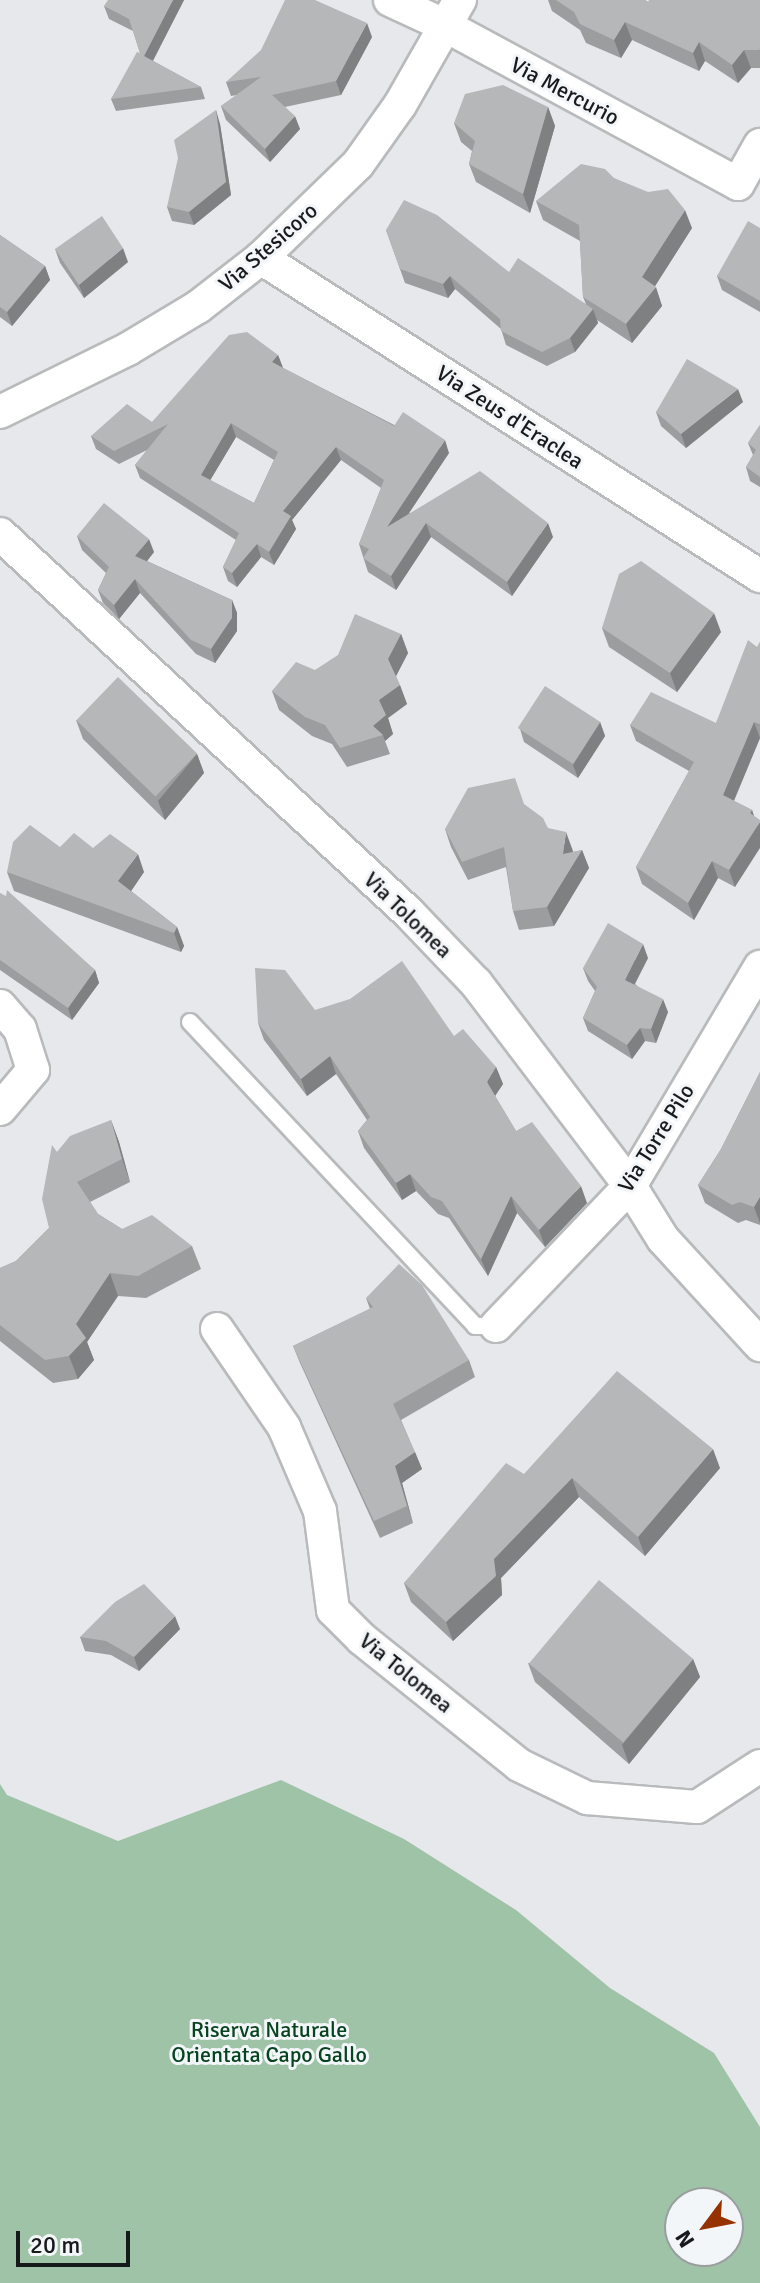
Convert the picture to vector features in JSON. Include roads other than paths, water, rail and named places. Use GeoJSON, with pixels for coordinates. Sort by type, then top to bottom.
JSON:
{"type":"FeatureCollection","features":[{"type":"Feature","properties":{"kind":"street","name":"Via Mercurio"},"geometry":{"type":"LineString","coordinates":[[390,0],[453,13],[738,184],[760,145]]}},
{"type":"Feature","properties":{"kind":"street","name":"Via Stesicoro"},"geometry":{"type":"LineString","coordinates":[[0,412],[140,342],[198,307],[261,258],[358,164],[400,105],[453,13]]}},
{"type":"Feature","properties":{"kind":"street","name":"Via Zeus d'Eraclea"},"geometry":{"type":"LineString","coordinates":[[261,258],[760,576]]}},
{"type":"Feature","properties":{"kind":"street","name":"Via Tolomea"},"geometry":{"type":"LineString","coordinates":[[0,534],[438,943],[476,983],[630,1186],[663,1239],[760,1345]]}},
{"type":"Feature","properties":{"kind":"street","name":"Via Torre Pilo"},"geometry":{"type":"LineString","coordinates":[[496,1326],[630,1186],[760,967]]}},
{"type":"Feature","properties":{"kind":"street"},"geometry":{"type":"LineString","coordinates":[[0,1006],[20,1029],[33,1070],[0,1109]]}},
{"type":"Feature","properties":{"kind":"street","name":"Via Tolomea"},"geometry":{"type":"LineString","coordinates":[[217,1329],[284,1427],[320,1511],[333,1610],[362,1639],[519,1765],[587,1798],[697,1807],[760,1766]]}},
{"type":"Feature","properties":{"kind":"lane"},"geometry":{"type":"LineString","coordinates":[[190,1022],[475,1326],[496,1326]]}},
{"type":"Feature","properties":{"kind":"park label","name":"Riserva Naturale Orientata Capo Gallo"},"geometry":{"type":"Point","coordinates":[269,2042]}}]}
